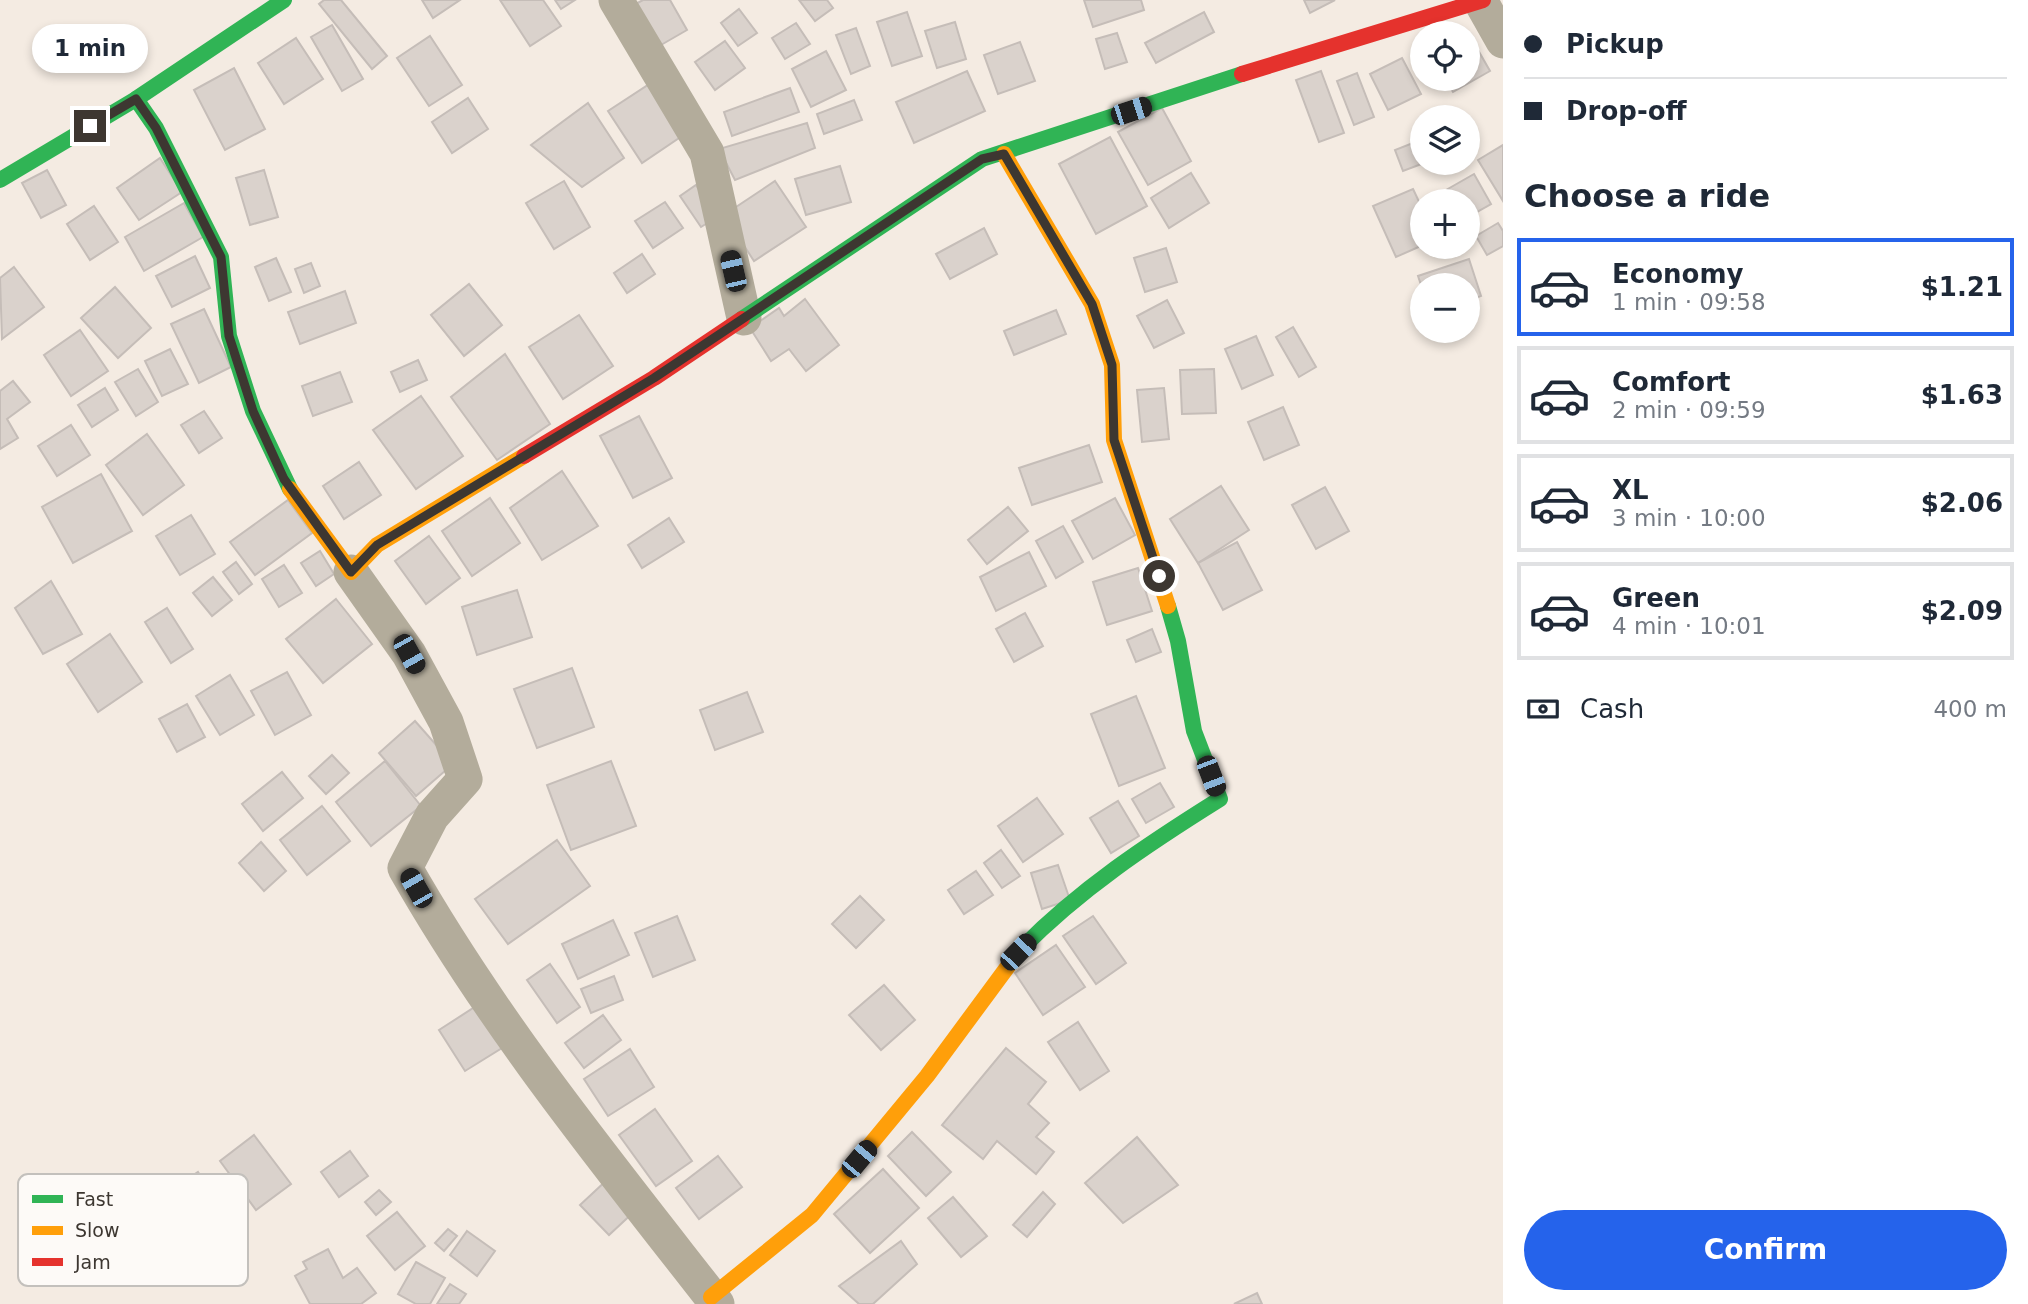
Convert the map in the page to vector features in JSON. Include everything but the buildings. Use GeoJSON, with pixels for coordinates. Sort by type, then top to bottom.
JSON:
{"type":"FeatureCollection","features":[{"type":"Feature","properties":{"kind":"street"},"geometry":{"type":"LineString","coordinates":[[0,180],[136,99],[284,0]]}},
{"type":"Feature","properties":{"kind":"street"},"geometry":{"type":"LineString","coordinates":[[616,0],[707,153],[744,318]]}},
{"type":"Feature","properties":{"kind":"street"},"geometry":{"type":"LineString","coordinates":[[351,572],[377,545],[654,378],[982,159],[1258,69],[1482,1],[1503,41]]}},
{"type":"Feature","properties":{"kind":"street"},"geometry":{"type":"LineString","coordinates":[[136,99],[156,128],[221,257],[229,336],[253,411],[284,479],[409,654],[446,722],[465,779],[432,816],[405,868],[439,929],[509,1030],[614,1174],[714,1300],[812,1215],[927,1076],[1018,952],[1057,912],[1126,858],[1220,799],[1194,731],[1178,641],[1153,554],[1114,440],[1112,365],[1092,304],[1004,154]]}},
{"type":"Feature","properties":{"kind":"traffic: fast"},"geometry":{"type":"LineString","coordinates":[[0,180],[136,99],[284,0]]}},
{"type":"Feature","properties":{"kind":"traffic: fast"},"geometry":{"type":"LineString","coordinates":[[742,319],[982,159],[1242,74]]}},
{"type":"Feature","properties":{"kind":"traffic: fast"},"geometry":{"type":"LineString","coordinates":[[136,99],[156,128],[221,257],[229,336],[253,411],[290,489]]}},
{"type":"Feature","properties":{"kind":"traffic: fast"},"geometry":{"type":"LineString","coordinates":[[1020,950],[1091,887],[1220,799],[1194,731],[1178,641],[1168,606]]}},
{"type":"Feature","properties":{"kind":"traffic: slow"},"geometry":{"type":"LineString","coordinates":[[1004,154],[1092,304],[1112,365],[1114,440],[1168,606]]}},
{"type":"Feature","properties":{"kind":"traffic: slow"},"geometry":{"type":"LineString","coordinates":[[290,489],[351,572],[377,545],[524,456]]}},
{"type":"Feature","properties":{"kind":"traffic: slow"},"geometry":{"type":"LineString","coordinates":[[711,1297],[812,1215],[927,1076],[1020,950]]}},
{"type":"Feature","properties":{"kind":"traffic: jam"},"geometry":{"type":"LineString","coordinates":[[1242,74],[1483,0]]}},
{"type":"Feature","properties":{"kind":"traffic: jam"},"geometry":{"type":"LineString","coordinates":[[524,456],[654,378],[742,319]]}},
{"type":"Feature","properties":{"kind":"route"},"geometry":{"type":"LineString","coordinates":[[90,126],[136,99],[156,128],[221,257],[229,336],[253,411],[284,479],[351,572],[377,545],[654,378],[982,159],[1004,154],[1092,304],[1112,365],[1114,440],[1159,576]]}}]}
